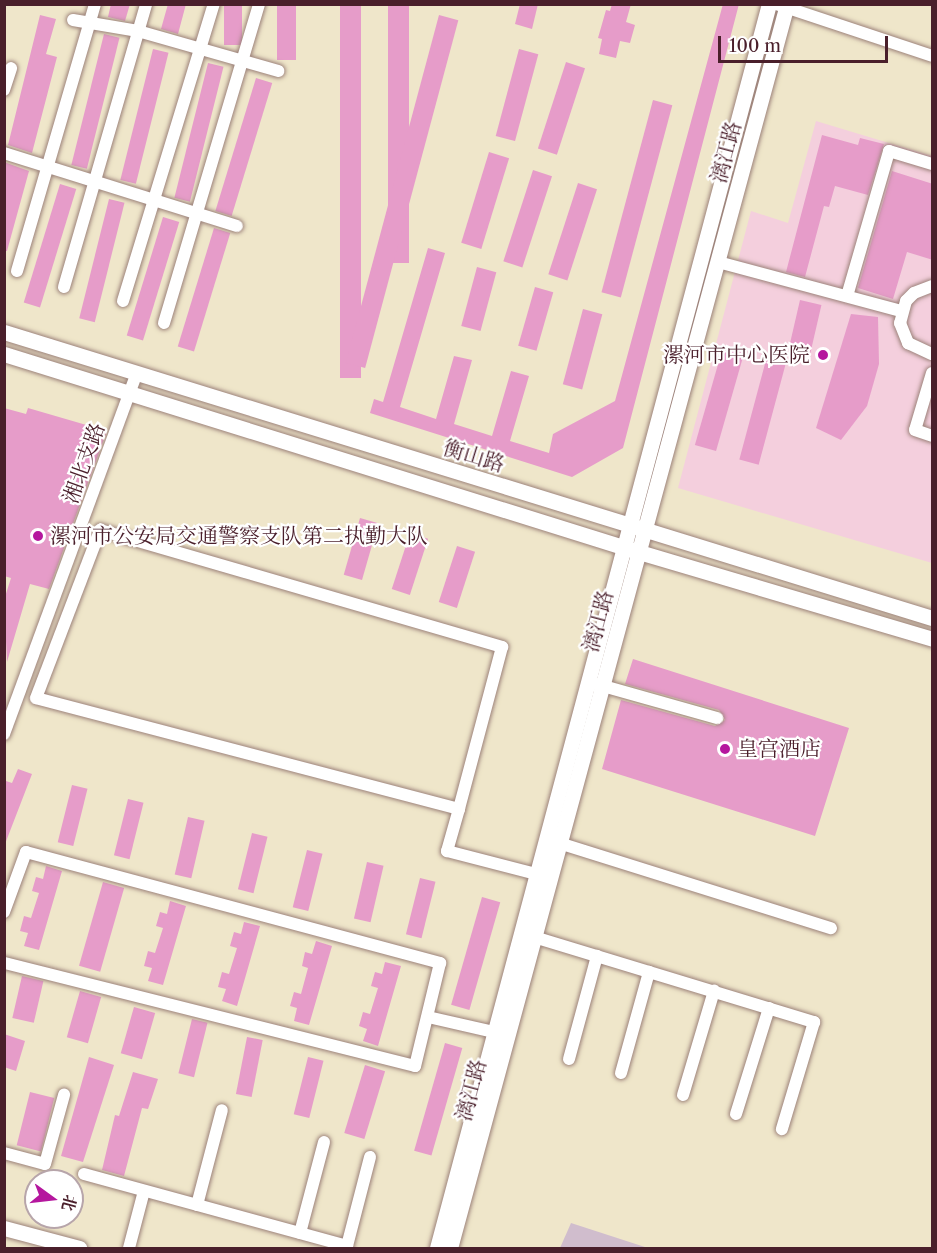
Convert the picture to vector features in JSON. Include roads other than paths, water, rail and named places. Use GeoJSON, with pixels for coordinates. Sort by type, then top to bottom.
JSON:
{"type":"FeatureCollection","features":[{"type":"Feature","properties":{"kind":"street"},"geometry":{"type":"LineString","coordinates":[[17,272],[95,4]]}},
{"type":"Feature","properties":{"kind":"street"},"geometry":{"type":"LineString","coordinates":[[64,287],[146,4]]}},
{"type":"Feature","properties":{"kind":"street"},"geometry":{"type":"LineString","coordinates":[[123,301],[214,4]]}},
{"type":"Feature","properties":{"kind":"street"},"geometry":{"type":"LineString","coordinates":[[164,323],[259,4]]}},
{"type":"Feature","properties":{"kind":"street","name":"漓江路"},"geometry":{"type":"LineString","coordinates":[[450,1248],[536,874],[622,547],[770,4]]}},
{"type":"Feature","properties":{"kind":"street"},"geometry":{"type":"LineString","coordinates":[[783,6],[933,56]]}},
{"type":"Feature","properties":{"kind":"street","name":"漓江路"},"geometry":{"type":"LineString","coordinates":[[437,1248],[500,1034],[534,937],[718,262],[783,6]]}},
{"type":"Feature","properties":{"kind":"street"},"geometry":{"type":"LineString","coordinates":[[72,20],[90,21],[138,31],[278,71]]}},
{"type":"Feature","properties":{"kind":"street"},"geometry":{"type":"LineString","coordinates":[[4,90],[11,68]]}},
{"type":"Feature","properties":{"kind":"street"},"geometry":{"type":"LineString","coordinates":[[847,297],[889,151],[933,164]]}},
{"type":"Feature","properties":{"kind":"street"},"geometry":{"type":"LineString","coordinates":[[4,153],[237,226]]}},
{"type":"Feature","properties":{"kind":"street"},"geometry":{"type":"LineString","coordinates":[[718,262],[901,311]]}},
{"type":"Feature","properties":{"kind":"street"},"geometry":{"type":"LineString","coordinates":[[933,286],[914,292],[901,311],[900,323],[908,343],[933,354]]}},
{"type":"Feature","properties":{"kind":"street","name":"衡山路"},"geometry":{"type":"LineString","coordinates":[[4,332],[933,618]]}},
{"type":"Feature","properties":{"kind":"street","name":"衡山路"},"geometry":{"type":"LineString","coordinates":[[5,356],[132,392],[622,547],[933,639]]}},
{"type":"Feature","properties":{"kind":"street","name":"湘北支路"},"geometry":{"type":"LineString","coordinates":[[4,735],[132,392],[137,373]]}},
{"type":"Feature","properties":{"kind":"street"},"geometry":{"type":"LineString","coordinates":[[933,374],[915,430],[933,436]]}},
{"type":"Feature","properties":{"kind":"street"},"geometry":{"type":"LineString","coordinates":[[459,809],[36,698],[100,530],[502,647],[459,809],[447,851],[536,874]]}},
{"type":"Feature","properties":{"kind":"street"},"geometry":{"type":"LineString","coordinates":[[586,681],[717,718]]}},
{"type":"Feature","properties":{"kind":"street"},"geometry":{"type":"LineString","coordinates":[[559,843],[831,928]]}},
{"type":"Feature","properties":{"kind":"street"},"geometry":{"type":"LineString","coordinates":[[4,912],[26,852],[440,963],[415,1066],[4,963]]}},
{"type":"Feature","properties":{"kind":"street"},"geometry":{"type":"LineString","coordinates":[[534,937],[814,1022],[782,1129]]}},
{"type":"Feature","properties":{"kind":"street"},"geometry":{"type":"LineString","coordinates":[[569,1059],[597,956]]}},
{"type":"Feature","properties":{"kind":"street"},"geometry":{"type":"LineString","coordinates":[[621,1073],[649,972]]}},
{"type":"Feature","properties":{"kind":"street"},"geometry":{"type":"LineString","coordinates":[[684,1095],[714,992]]}},
{"type":"Feature","properties":{"kind":"street"},"geometry":{"type":"LineString","coordinates":[[736,1114],[769,1008]]}},
{"type":"Feature","properties":{"kind":"street"},"geometry":{"type":"LineString","coordinates":[[428,1017],[500,1034]]}},
{"type":"Feature","properties":{"kind":"street"},"geometry":{"type":"LineString","coordinates":[[4,1154],[45,1164],[64,1095]]}},
{"type":"Feature","properties":{"kind":"street"},"geometry":{"type":"LineString","coordinates":[[197,1205],[222,1110]]}},
{"type":"Feature","properties":{"kind":"street"},"geometry":{"type":"LineString","coordinates":[[300,1233],[324,1142]]}},
{"type":"Feature","properties":{"kind":"street"},"geometry":{"type":"LineString","coordinates":[[84,1174],[347,1246],[370,1157]]}},
{"type":"Feature","properties":{"kind":"street"},"geometry":{"type":"LineString","coordinates":[[129,1248],[144,1191]]}},
{"type":"Feature","properties":{"kind":"street"},"geometry":{"type":"LineString","coordinates":[[4,1228],[79,1248]]}},
{"type":"Feature","properties":{"kind":"place","name":"漯河市中心医院"},"geometry":{"type":"Point","coordinates":[823,355]}},
{"type":"Feature","properties":{"kind":"place","name":"漯河市公安局交通警察支队第二执勤大队"},"geometry":{"type":"Point","coordinates":[38,536]}},
{"type":"Feature","properties":{"kind":"place","name":"皇宫酒店"},"geometry":{"type":"Point","coordinates":[725,749]}}]}
